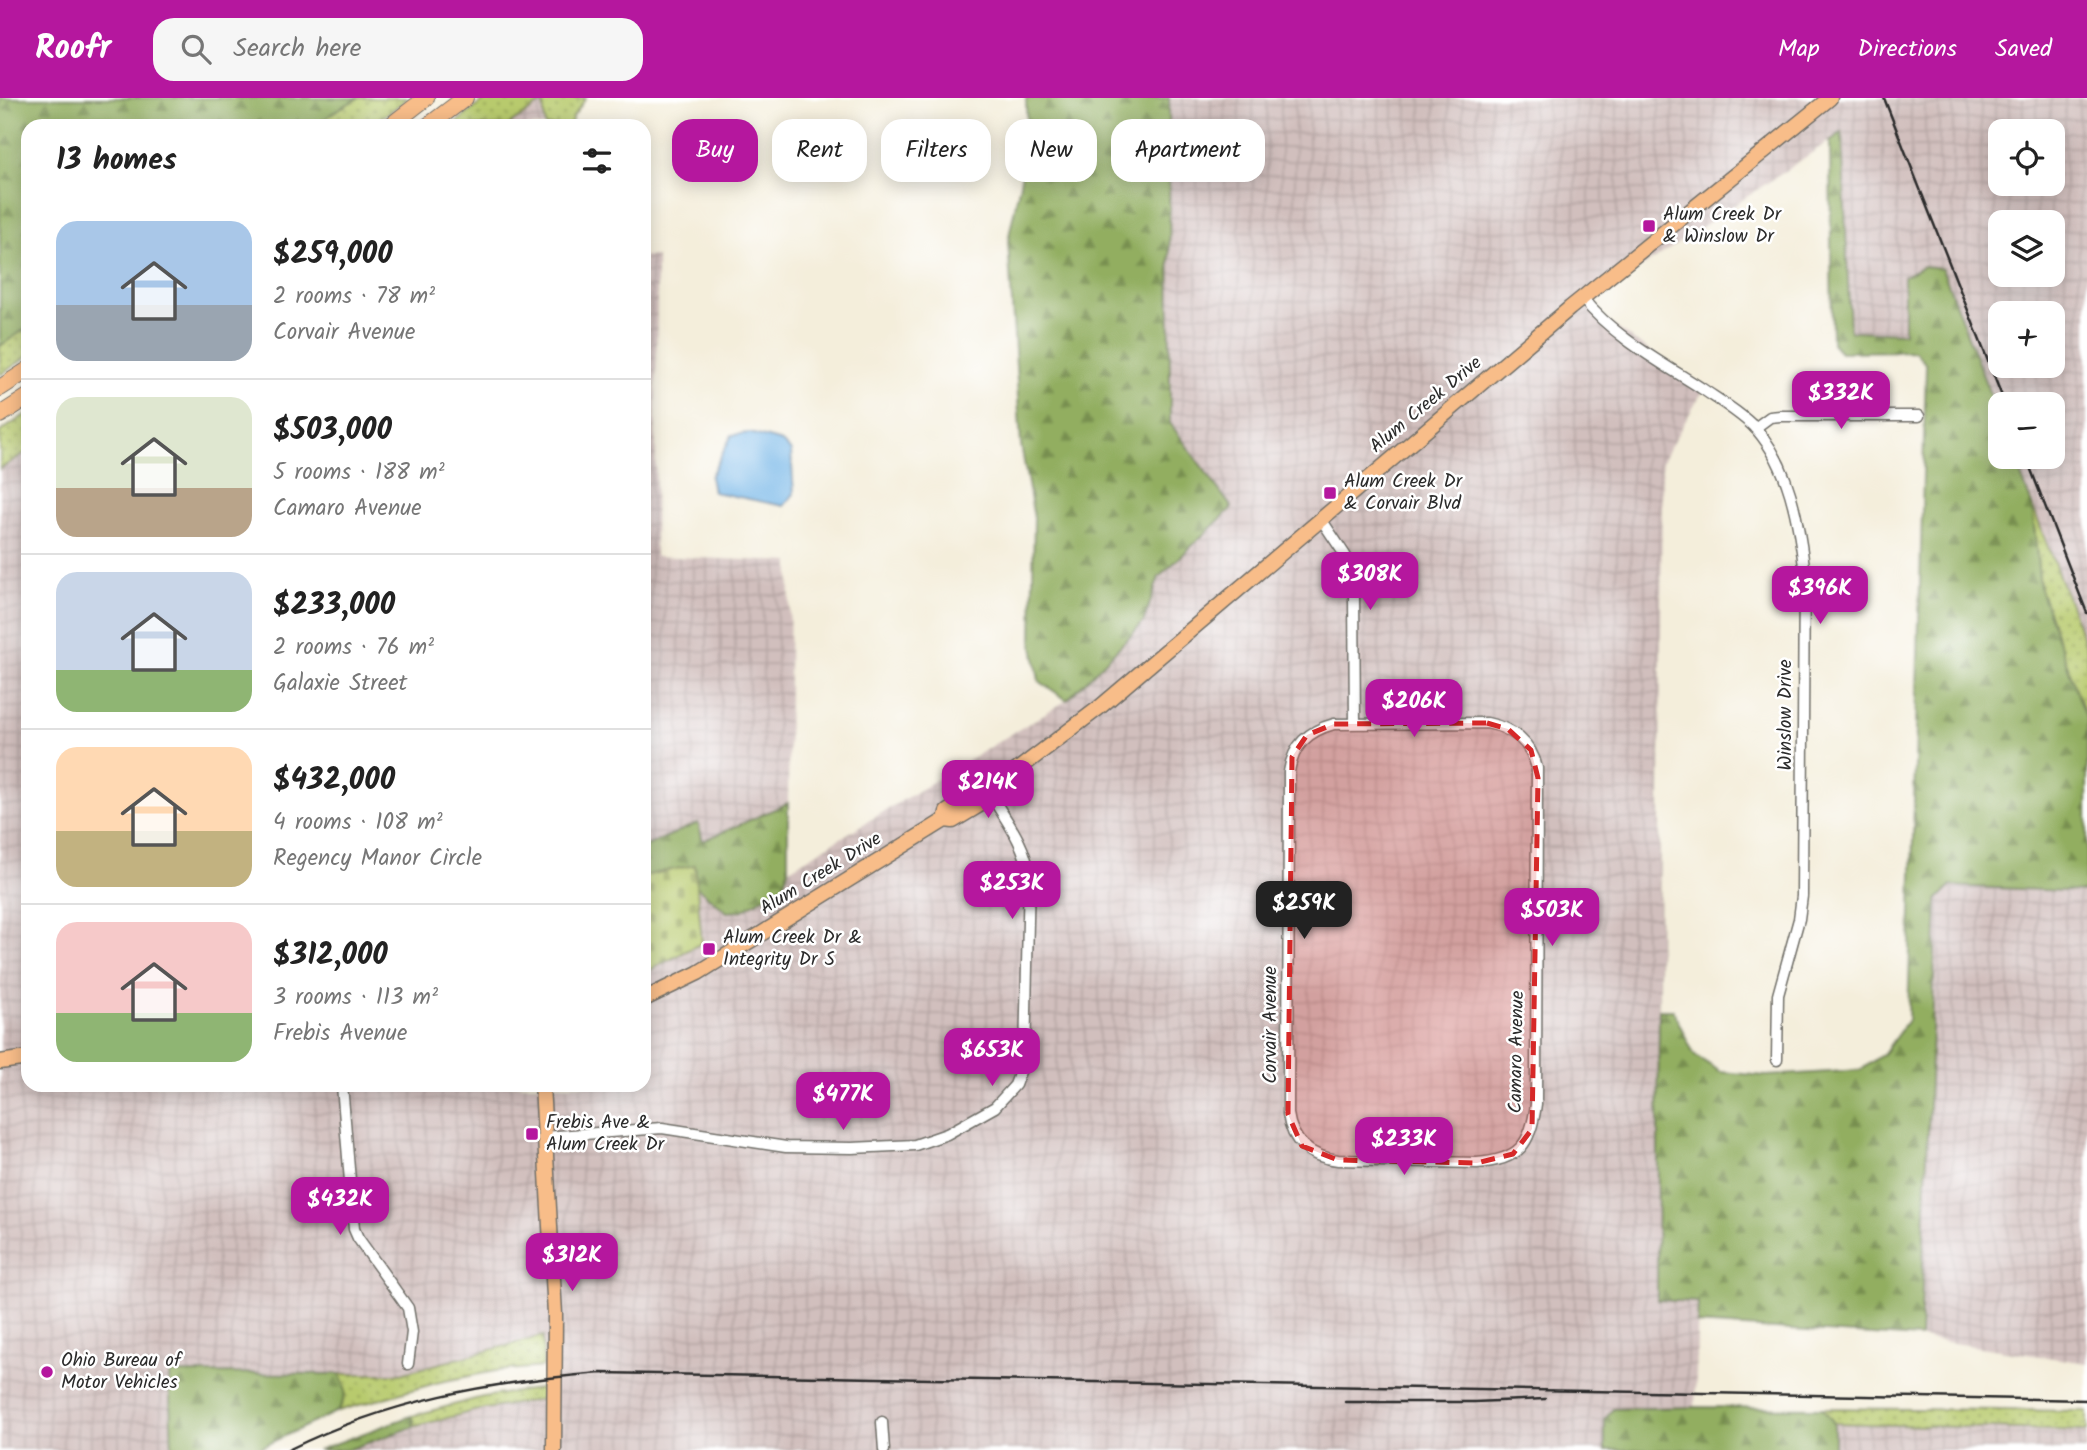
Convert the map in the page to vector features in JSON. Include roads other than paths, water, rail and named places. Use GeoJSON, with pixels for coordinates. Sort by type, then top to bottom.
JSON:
{"type":"FeatureCollection","features":[{"type":"Feature","properties":{"kind":"highway"},"geometry":{"type":"LineString","coordinates":[[399,119],[426,98]]}},
{"type":"Feature","properties":{"kind":"highway"},"geometry":{"type":"LineString","coordinates":[[437,119],[465,98]]}},
{"type":"Feature","properties":{"kind":"highway"},"geometry":{"type":"LineString","coordinates":[[0,388],[21,374]]}},
{"type":"Feature","properties":{"kind":"highway"},"geometry":{"type":"LineString","coordinates":[[0,415],[21,402]]}},
{"type":"Feature","properties":{"kind":"main road","name":"Alum Creek Drive"},"geometry":{"type":"LineString","coordinates":[[651,996],[698,973],[945,820],[953,821],[983,803],[986,794],[1091,715],[1582,298],[1830,98]]}},
{"type":"Feature","properties":{"kind":"main road"},"geometry":{"type":"LineString","coordinates":[[0,1062],[21,1059]]}},
{"type":"Feature","properties":{"kind":"main road"},"geometry":{"type":"LineString","coordinates":[[542,1092],[554,1290],[554,1450]]}},
{"type":"Feature","properties":{"kind":"street","name":"Winslow Drive"},"geometry":{"type":"LineString","coordinates":[[1582,298],[1603,323],[1628,342],[1729,406],[1755,428],[1782,471],[1789,489],[1804,566],[1802,897],[1799,919],[1778,995],[1777,1060]]}},
{"type":"Feature","properties":{"kind":"street"},"geometry":{"type":"LineString","coordinates":[[1755,428],[1770,416],[1919,416]]}},
{"type":"Feature","properties":{"kind":"street"},"geometry":{"type":"LineString","coordinates":[[1321,519],[1338,543],[1352,573],[1355,723]]}},
{"type":"Feature","properties":{"kind":"street","name":"Corvair Avenue"},"geometry":{"type":"LineString","coordinates":[[1355,723],[1334,724],[1315,729],[1300,741],[1292,757],[1289,772],[1288,1114],[1291,1128],[1297,1141],[1315,1156],[1338,1160],[1477,1163],[1498,1161],[1518,1151]]}},
{"type":"Feature","properties":{"kind":"street","name":"Camaro Avenue"},"geometry":{"type":"LineString","coordinates":[[1355,723],[1487,723],[1508,729],[1525,743],[1535,759],[1538,778],[1536,1104],[1532,1129],[1518,1151]]}},
{"type":"Feature","properties":{"kind":"street"},"geometry":{"type":"LineString","coordinates":[[545,1137],[662,1128],[786,1147],[897,1147],[936,1139],[995,1107],[1015,1085],[1025,1058],[1029,874],[1026,856],[1014,830],[986,794]]}},
{"type":"Feature","properties":{"kind":"street"},"geometry":{"type":"LineString","coordinates":[[343,1092],[354,1229],[408,1308],[412,1332],[408,1364]]}},
{"type":"Feature","properties":{"kind":"street"},"geometry":{"type":"LineString","coordinates":[[882,1422],[884,1450]]}},
{"type":"Feature","properties":{"kind":"water"},"geometry":{"type":"Polygon","coordinates":[[[750,433],[782,442],[791,451],[794,494],[784,506],[713,492],[710,477],[732,435],[750,433]]]}},
{"type":"Feature","properties":{"kind":"railway"},"geometry":{"type":"LineString","coordinates":[[1884,98],[2000,392]]}},
{"type":"Feature","properties":{"kind":"railway"},"geometry":{"type":"LineString","coordinates":[[2031,469],[2087,613]]}},
{"type":"Feature","properties":{"kind":"railway"},"geometry":{"type":"LineString","coordinates":[[288,1450],[364,1418],[440,1396],[519,1382],[601,1373],[2087,1400]]}},
{"type":"Feature","properties":{"kind":"railway"},"geometry":{"type":"LineString","coordinates":[[1345,1402],[1545,1399]]}},
{"type":"Feature","properties":{"kind":"place","name":"Alum Creek Dr & Winslow Dr"},"geometry":{"type":"Point","coordinates":[1649,226]}},
{"type":"Feature","properties":{"kind":"place","name":"Alum Creek Dr & Corvair Blvd"},"geometry":{"type":"Point","coordinates":[1330,493]}},
{"type":"Feature","properties":{"kind":"place","name":"Alum Creek Dr & Integrity Dr S"},"geometry":{"type":"Point","coordinates":[709,949]}},
{"type":"Feature","properties":{"kind":"place","name":"Frebis Ave & Alum Creek Dr"},"geometry":{"type":"Point","coordinates":[532,1134]}},
{"type":"Feature","properties":{"kind":"place","name":"Ohio Bureau of Motor Vehicles"},"geometry":{"type":"Point","coordinates":[47,1372]}}]}
